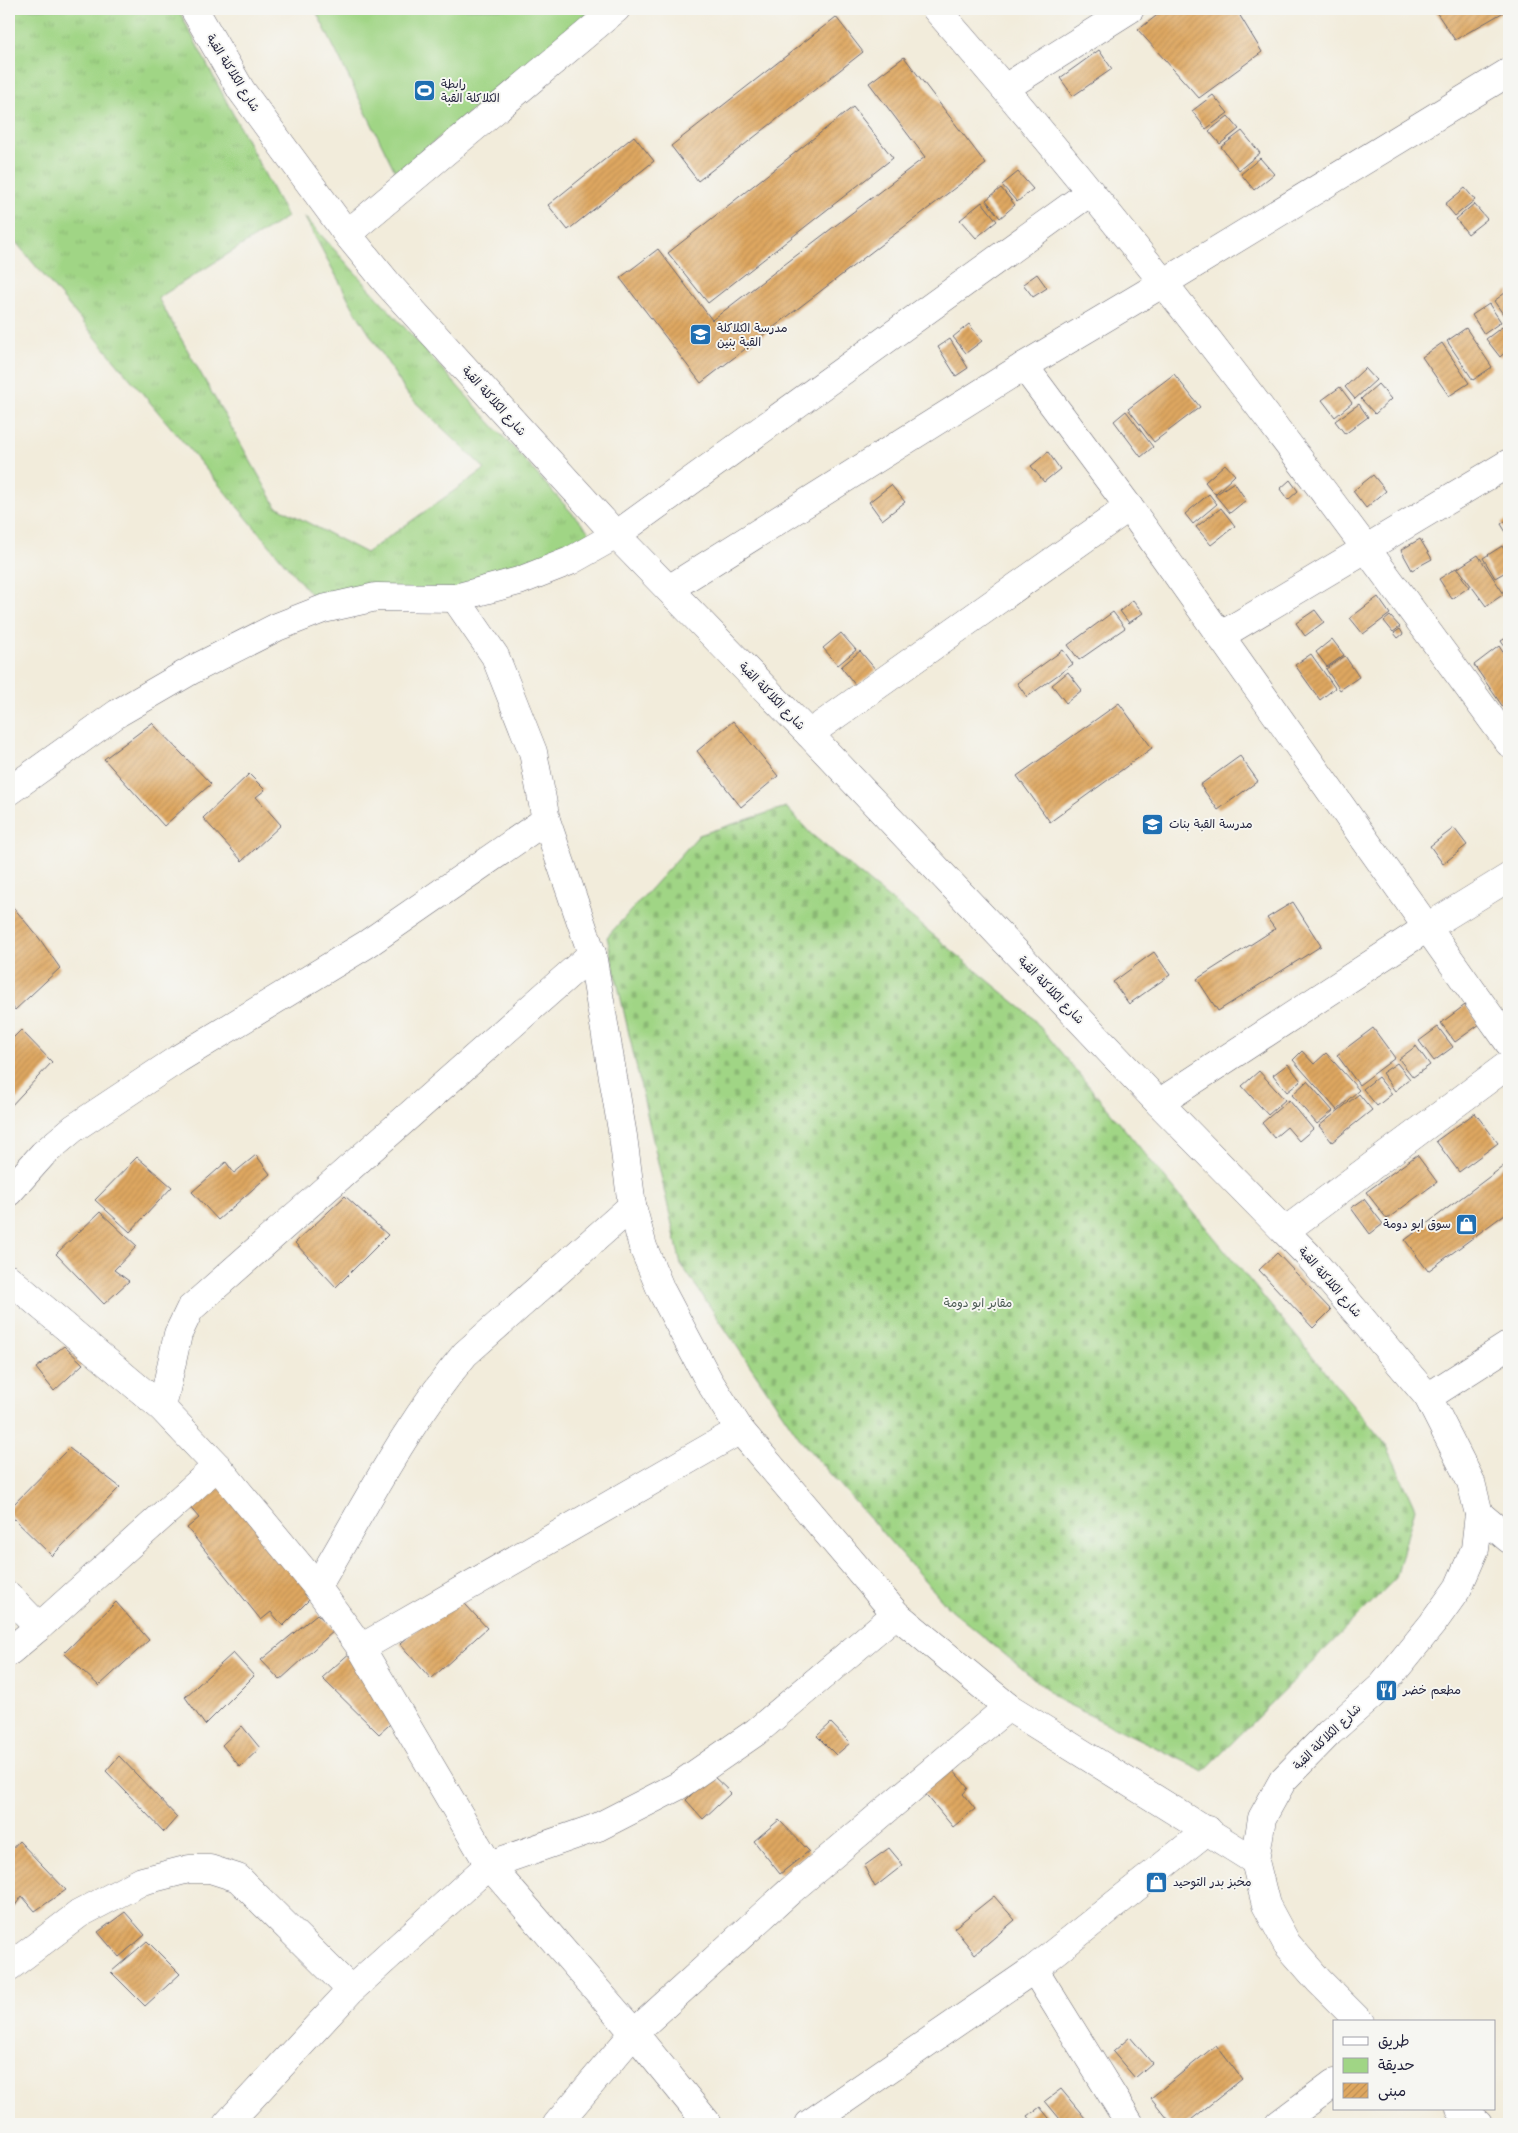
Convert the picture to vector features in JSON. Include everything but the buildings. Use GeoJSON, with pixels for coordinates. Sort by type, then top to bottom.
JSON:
{"type":"FeatureCollection","features":[{"type":"Feature","properties":{"kind":"street","name":"شارع الكلاكلة القبة"},"geometry":{"type":"LineString","coordinates":[[194,9],[241,90],[347,234],[388,284],[616,535],[1308,1255],[1428,1397],[1471,1482],[1479,1514],[1475,1549],[1458,1588],[1434,1623],[1382,1686],[1329,1732],[1283,1780],[1262,1818],[1255,1861],[1266,1905],[1287,1944],[1319,1981],[1358,2020]]}},
{"type":"Feature","properties":{"kind":"street"},"geometry":{"type":"LineString","coordinates":[[347,234],[616,9]]}},
{"type":"Feature","properties":{"kind":"street"},"geometry":{"type":"LineString","coordinates":[[936,9],[1006,88],[1165,282],[1367,549],[1509,743]]}},
{"type":"Feature","properties":{"kind":"street"},"geometry":{"type":"LineString","coordinates":[[1006,88],[1130,9]]}},
{"type":"Feature","properties":{"kind":"street"},"geometry":{"type":"LineString","coordinates":[[669,590],[1024,366],[1509,72]]}},
{"type":"Feature","properties":{"kind":"street"},"geometry":{"type":"LineString","coordinates":[[9,791],[118,714],[192,670],[277,627],[322,609],[376,597],[455,598],[519,581],[570,561],[616,535],[1090,192]]}},
{"type":"Feature","properties":{"kind":"street"},"geometry":{"type":"LineString","coordinates":[[1024,366],[1129,507],[1509,1043]]}},
{"type":"Feature","properties":{"kind":"street"},"geometry":{"type":"LineString","coordinates":[[1220,636],[1509,463]]}},
{"type":"Feature","properties":{"kind":"street"},"geometry":{"type":"LineString","coordinates":[[809,734],[1129,507]]}},
{"type":"Feature","properties":{"kind":"street"},"geometry":{"type":"LineString","coordinates":[[455,598],[494,656],[532,752],[546,820],[592,954],[623,1136],[632,1206],[643,1247],[661,1290],[709,1381],[740,1430],[896,1614],[1008,1707],[1255,1861]]}},
{"type":"Feature","properties":{"kind":"street"},"geometry":{"type":"LineString","coordinates":[[9,1192],[43,1154],[74,1128],[178,1059],[367,944],[546,820]]}},
{"type":"Feature","properties":{"kind":"street"},"geometry":{"type":"LineString","coordinates":[[1159,1102],[1509,876]]}},
{"type":"Feature","properties":{"kind":"street"},"geometry":{"type":"LineString","coordinates":[[162,1408],[178,1334],[190,1309],[592,954]]}},
{"type":"Feature","properties":{"kind":"street"},"geometry":{"type":"LineString","coordinates":[[1285,1231],[1509,1064]]}},
{"type":"Feature","properties":{"kind":"street"},"geometry":{"type":"LineString","coordinates":[[317,1587],[415,1420],[442,1381],[464,1354],[632,1206]]}},
{"type":"Feature","properties":{"kind":"street"},"geometry":{"type":"LineString","coordinates":[[9,1279],[162,1408],[217,1466],[317,1587],[361,1648],[490,1865],[634,2033],[708,2124]]}},
{"type":"Feature","properties":{"kind":"street"},"geometry":{"type":"LineString","coordinates":[[1428,1397],[1509,1345]]}},
{"type":"Feature","properties":{"kind":"street"},"geometry":{"type":"LineString","coordinates":[[361,1648],[740,1430]]}},
{"type":"Feature","properties":{"kind":"street"},"geometry":{"type":"LineString","coordinates":[[9,1652],[217,1466]]}},
{"type":"Feature","properties":{"kind":"street"},"geometry":{"type":"LineString","coordinates":[[1479,1514],[1509,1539]]}},
{"type":"Feature","properties":{"kind":"street"},"geometry":{"type":"LineString","coordinates":[[9,1596],[39,1627]]}},
{"type":"Feature","properties":{"kind":"street"},"geometry":{"type":"LineString","coordinates":[[227,2124],[351,1990],[490,1865],[598,1827],[678,1786],[756,1732],[896,1614]]}},
{"type":"Feature","properties":{"kind":"street"},"geometry":{"type":"LineString","coordinates":[[557,2124],[634,2033],[790,1892],[1008,1707]]}},
{"type":"Feature","properties":{"kind":"street"},"geometry":{"type":"LineString","coordinates":[[809,2124],[1034,1969],[1208,1830]]}},
{"type":"Feature","properties":{"kind":"street"},"geometry":{"type":"LineString","coordinates":[[9,1967],[79,1914],[142,1881],[189,1869],[210,1869],[238,1878],[351,1990]]}},
{"type":"Feature","properties":{"kind":"street"},"geometry":{"type":"LineString","coordinates":[[1034,1969],[1130,2124]]}},
{"type":"Feature","properties":{"kind":"street"},"geometry":{"type":"LineString","coordinates":[[1278,2124],[1333,2084]]}},
{"type":"Feature","properties":{"kind":"street"},"geometry":{"type":"LineString","coordinates":[[1461,2110],[1478,2124]]}},
{"type":"Feature","properties":{"kind":"green space"},"geometry":{"type":"Polygon","coordinates":[[[9,9],[178,9],[287,217],[158,298],[276,506],[366,553],[485,469],[408,395],[355,311],[304,216],[600,544],[455,598],[323,609],[9,234],[9,9]]]}},
{"type":"Feature","properties":{"kind":"green space","name":"رابطة الكلاكلة القبة"},"geometry":{"type":"Polygon","coordinates":[[[315,9],[594,9],[396,173],[315,9]]]}},
{"type":"Feature","properties":{"kind":"green space","name":"مقابر ابو دومة"},"geometry":{"type":"Polygon","coordinates":[[[786,807],[811,834],[1030,1015],[1387,1446],[1415,1508],[1396,1578],[1204,1771],[1061,1701],[950,1609],[802,1442],[681,1264],[607,937],[699,835],[786,807]]]}},
{"type":"Feature","properties":{"kind":"place","name":"رابطة الكلاكلة القبة"},"geometry":{"type":"Point","coordinates":[425,91]}},
{"type":"Feature","properties":{"kind":"place","name":"مدرسة الكلاكلة القبة بنين"},"geometry":{"type":"Point","coordinates":[701,335]}},
{"type":"Feature","properties":{"kind":"place","name":"مدرسة القبة بنات"},"geometry":{"type":"Point","coordinates":[1153,824]}},
{"type":"Feature","properties":{"kind":"place","name":"سوق ابو دومة"},"geometry":{"type":"Point","coordinates":[1467,1224]}},
{"type":"Feature","properties":{"kind":"place","name":"مطعم خضر"},"geometry":{"type":"Point","coordinates":[1387,1690]}},
{"type":"Feature","properties":{"kind":"place","name":"مخبز بدر التوحيد"},"geometry":{"type":"Point","coordinates":[1157,1882]}}]}
